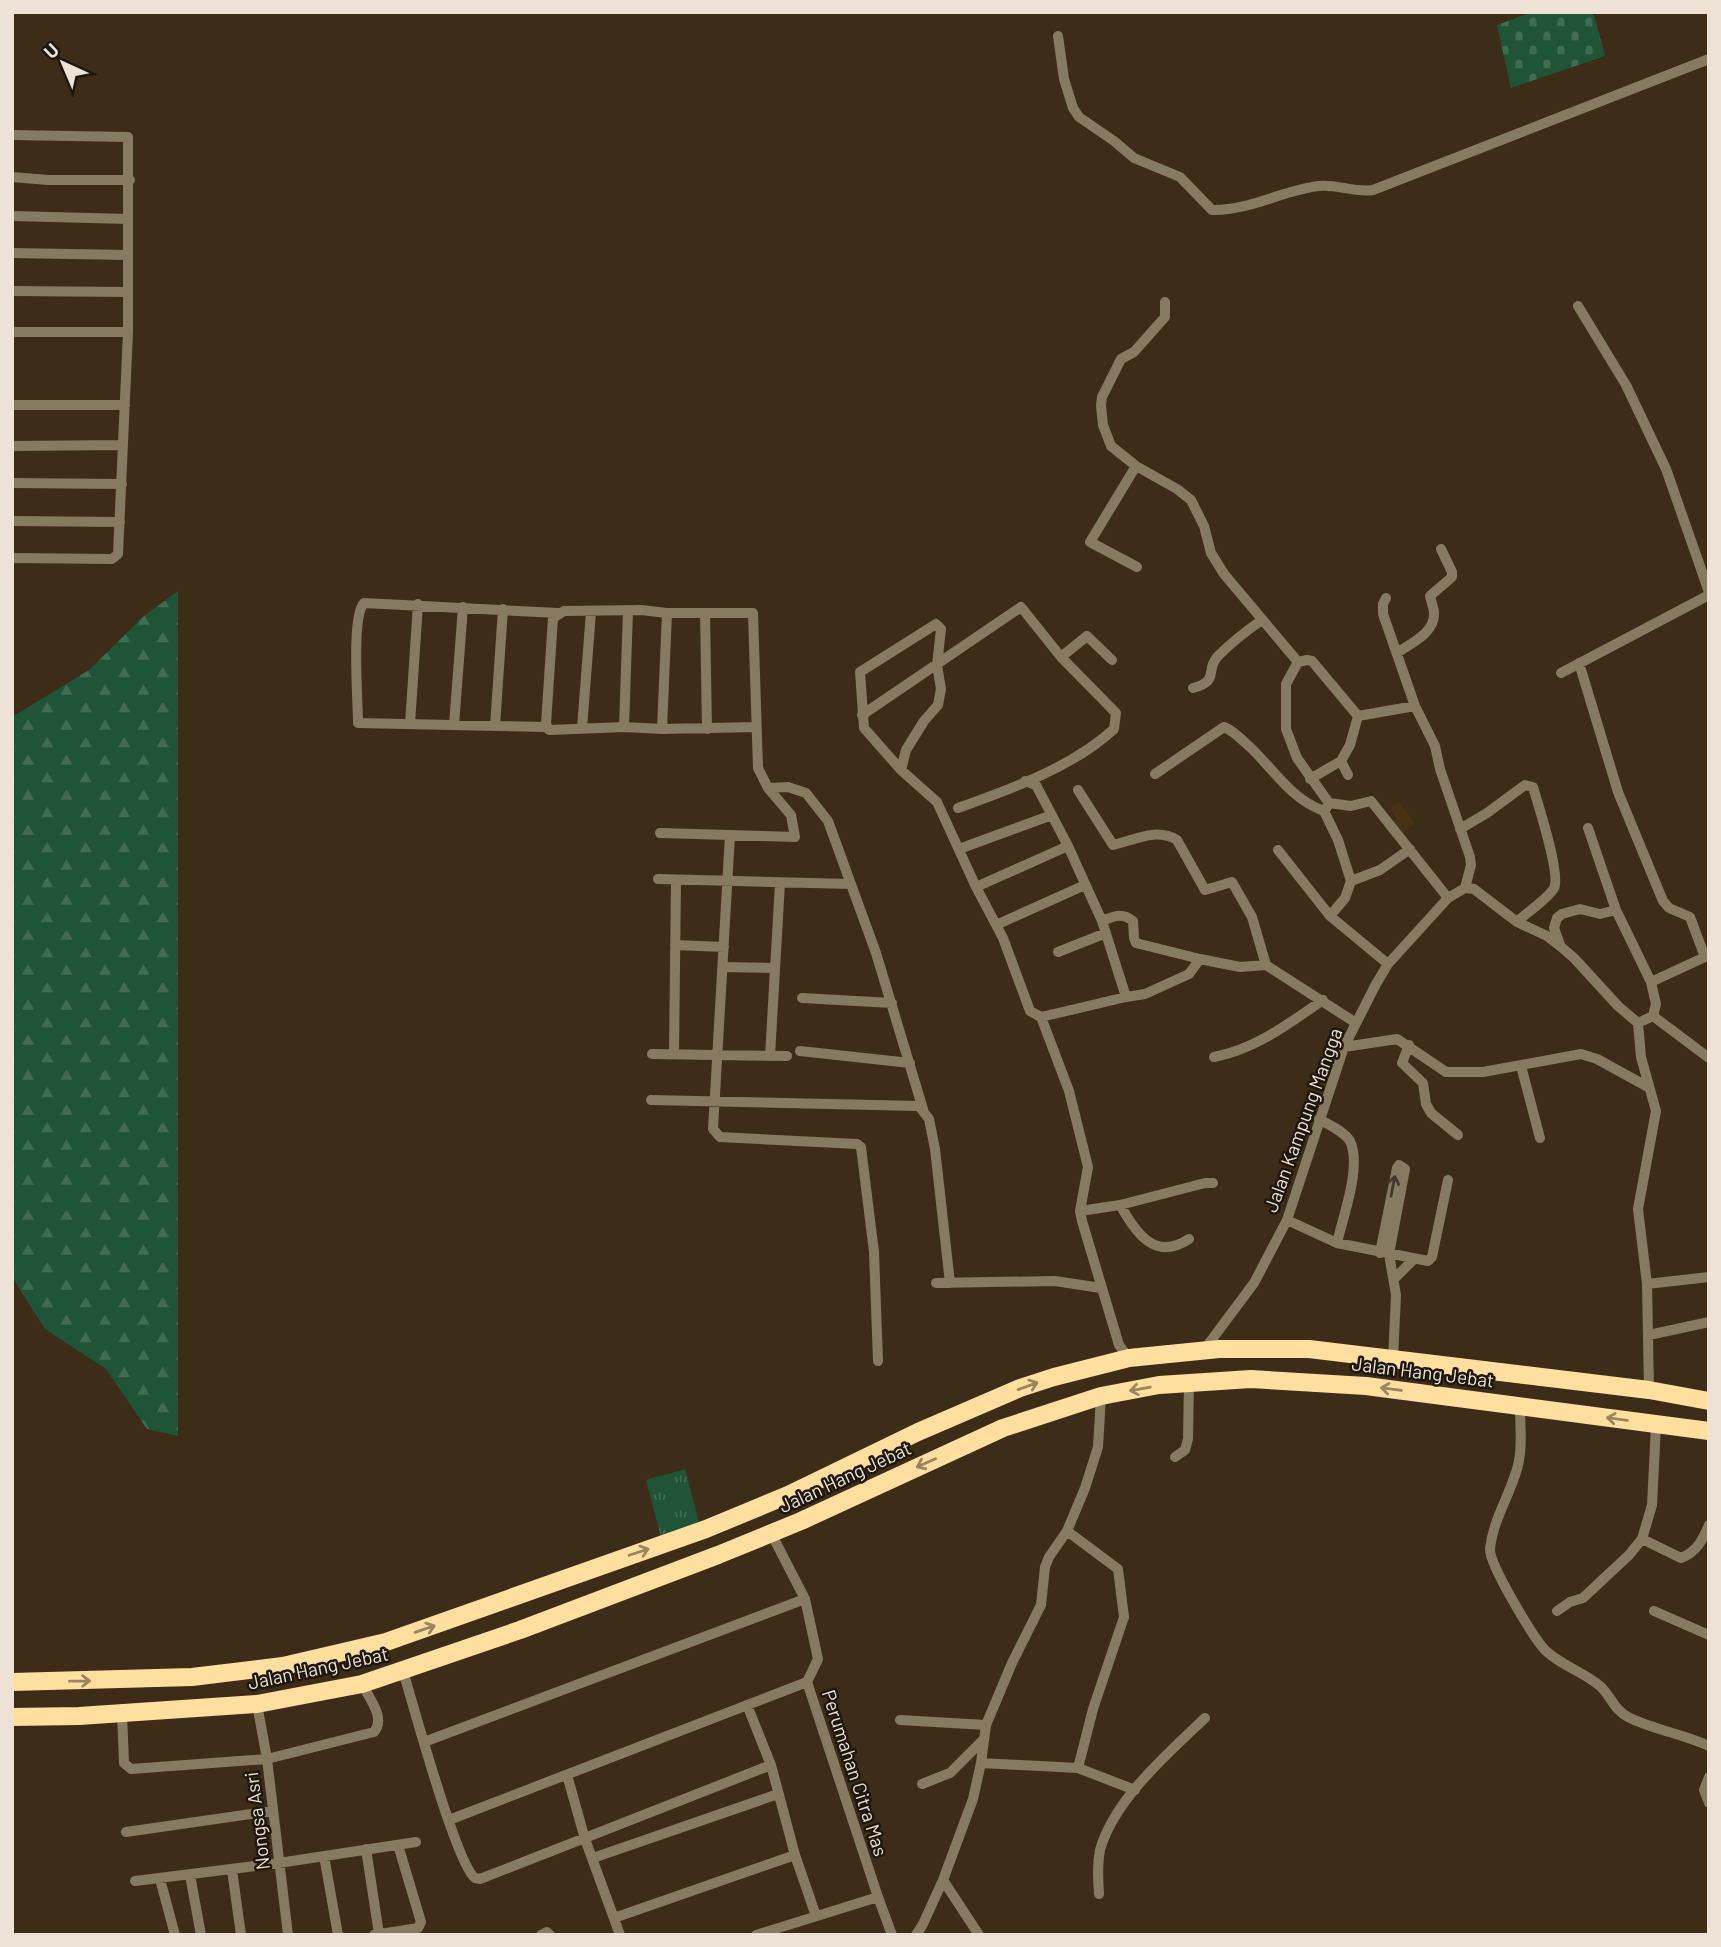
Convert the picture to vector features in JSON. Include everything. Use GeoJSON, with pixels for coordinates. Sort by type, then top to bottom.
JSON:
{"type":"FeatureCollection","features":[{"type":"Feature","properties":{"kind":"highway"},"geometry":{"type":"LineString","coordinates":[[12,1682],[192,1678],[283,1666],[386,1642],[706,1529],[788,1495],[918,1432],[1054,1377],[1129,1358],[1203,1350],[1310,1349],[1649,1390],[1709,1401]]}},
{"type":"Feature","properties":{"kind":"highway","name":"Jalan Hang Jebat"},"geometry":{"type":"LineString","coordinates":[[12,1717],[122,1714],[257,1704],[362,1684],[657,1579],[771,1533],[1003,1428],[1101,1396],[1189,1382],[1251,1379],[1311,1382],[1366,1386],[1709,1431]]}},
{"type":"Feature","properties":{"kind":"highway"},"geometry":{"type":"LineString","coordinates":[[992,1401],[1003,1428]]}},
{"type":"Feature","properties":{"kind":"street"},"geometry":{"type":"LineString","coordinates":[[1058,36],[1065,79],[1073,108],[1079,117],[1114,141],[1134,159],[1180,177],[1212,210],[1232,211],[1317,186],[1358,191],[1374,190],[1709,59]]}},
{"type":"Feature","properties":{"kind":"street"},"geometry":{"type":"LineString","coordinates":[[12,135],[128,137],[130,180],[128,331],[118,554],[116,558],[12,558]]}},
{"type":"Feature","properties":{"kind":"street"},"geometry":{"type":"LineString","coordinates":[[12,177],[130,180]]}},
{"type":"Feature","properties":{"kind":"street"},"geometry":{"type":"LineString","coordinates":[[12,216],[128,219]]}},
{"type":"Feature","properties":{"kind":"street"},"geometry":{"type":"LineString","coordinates":[[12,253],[128,255]]}},
{"type":"Feature","properties":{"kind":"street"},"geometry":{"type":"LineString","coordinates":[[12,290],[128,292]]}},
{"type":"Feature","properties":{"kind":"street"},"geometry":{"type":"LineString","coordinates":[[1165,302],[1165,317],[1134,352],[1121,359],[1102,397],[1103,425],[1111,446],[1136,466],[1191,500],[1204,526],[1213,557],[1298,662]]}},
{"type":"Feature","properties":{"kind":"street"},"geometry":{"type":"LineString","coordinates":[[1560,673],[1709,594],[1666,469],[1626,385],[1578,306]]}},
{"type":"Feature","properties":{"kind":"street"},"geometry":{"type":"LineString","coordinates":[[12,332],[128,331]]}},
{"type":"Feature","properties":{"kind":"street"},"geometry":{"type":"LineString","coordinates":[[12,405],[125,405]]}},
{"type":"Feature","properties":{"kind":"street"},"geometry":{"type":"LineString","coordinates":[[12,446],[123,445]]}},
{"type":"Feature","properties":{"kind":"street"},"geometry":{"type":"LineString","coordinates":[[1136,466],[1090,542],[1137,567]]}},
{"type":"Feature","properties":{"kind":"street"},"geometry":{"type":"LineString","coordinates":[[12,483],[122,484]]}},
{"type":"Feature","properties":{"kind":"street"},"geometry":{"type":"LineString","coordinates":[[12,521],[120,522]]}},
{"type":"Feature","properties":{"kind":"street"},"geometry":{"type":"LineString","coordinates":[[1397,653],[1424,635],[1433,623],[1435,612],[1430,596],[1452,577],[1441,549]]}},
{"type":"Feature","properties":{"kind":"street"},"geometry":{"type":"LineString","coordinates":[[1386,598],[1382,610],[1416,706],[1435,746],[1471,865],[1465,888],[1474,889],[1517,922],[1547,936],[1560,946],[1638,1023],[1641,1057],[1656,1111],[1639,1209],[1647,1284],[1649,1390]]}},
{"type":"Feature","properties":{"kind":"street"},"geometry":{"type":"LineString","coordinates":[[660,833],[795,836],[791,815],[768,788],[758,768],[753,614],[558,612],[364,603],[360,608],[356,636],[358,723],[546,727],[551,730],[756,727]]}},
{"type":"Feature","properties":{"kind":"street"},"geometry":{"type":"LineString","coordinates":[[410,724],[418,604]]}},
{"type":"Feature","properties":{"kind":"street"},"geometry":{"type":"LineString","coordinates":[[454,725],[463,607]]}},
{"type":"Feature","properties":{"kind":"street"},"geometry":{"type":"LineString","coordinates":[[862,715],[1019,607],[1116,713],[1114,729],[1097,744],[1065,764],[958,807]]}},
{"type":"Feature","properties":{"kind":"street"},"geometry":{"type":"LineString","coordinates":[[495,726],[503,609]]}},
{"type":"Feature","properties":{"kind":"street"},"geometry":{"type":"LineString","coordinates":[[624,727],[628,611]]}},
{"type":"Feature","properties":{"kind":"street"},"geometry":{"type":"LineString","coordinates":[[546,727],[553,618],[558,612]]}},
{"type":"Feature","properties":{"kind":"street"},"geometry":{"type":"LineString","coordinates":[[582,728],[590,612]]}},
{"type":"Feature","properties":{"kind":"street"},"geometry":{"type":"LineString","coordinates":[[662,729],[667,613]]}},
{"type":"Feature","properties":{"kind":"street"},"geometry":{"type":"LineString","coordinates":[[705,613],[707,729]]}},
{"type":"Feature","properties":{"kind":"street"},"geometry":{"type":"LineString","coordinates":[[1193,688],[1211,679],[1215,659],[1262,620]]}},
{"type":"Feature","properties":{"kind":"street"},"geometry":{"type":"LineString","coordinates":[[901,771],[906,750],[938,705],[941,689],[937,664],[941,629],[936,624],[860,672],[864,728],[901,771],[937,802],[1010,954],[1027,1006],[1041,1017],[1144,993],[1189,974],[1200,959]]}},
{"type":"Feature","properties":{"kind":"street"},"geometry":{"type":"LineString","coordinates":[[1062,657],[1087,636],[1112,660]]}},
{"type":"Feature","properties":{"kind":"street"},"geometry":{"type":"LineString","coordinates":[[1330,916],[1345,898],[1351,881],[1327,807],[1292,748],[1286,729],[1286,684],[1298,662],[1312,662],[1358,716]]}},
{"type":"Feature","properties":{"kind":"street"},"geometry":{"type":"LineString","coordinates":[[1579,663],[1618,792],[1663,901],[1670,908],[1690,916],[1707,957],[1651,982]]}},
{"type":"Feature","properties":{"kind":"street"},"geometry":{"type":"LineString","coordinates":[[1358,716],[1416,706]]}},
{"type":"Feature","properties":{"kind":"street"},"geometry":{"type":"LineString","coordinates":[[1310,779],[1341,761],[1350,745],[1358,716]]}},
{"type":"Feature","properties":{"kind":"street"},"geometry":{"type":"LineString","coordinates":[[1155,774],[1224,727],[1231,730],[1297,797],[1309,805],[1351,806],[1371,801],[1448,898]]}},
{"type":"Feature","properties":{"kind":"street"},"geometry":{"type":"LineString","coordinates":[[1341,761],[1348,775]]}},
{"type":"Feature","properties":{"kind":"street"},"geometry":{"type":"LineString","coordinates":[[1025,781],[1036,785],[1068,846],[1102,921],[1126,997]]}},
{"type":"Feature","properties":{"kind":"street"},"geometry":{"type":"LineString","coordinates":[[1460,829],[1525,785],[1534,787],[1554,862],[1555,885],[1517,922]]}},
{"type":"Feature","properties":{"kind":"street"},"geometry":{"type":"LineString","coordinates":[[768,788],[788,787],[806,793],[828,821],[892,1003],[923,1109],[929,1119],[935,1149],[950,1283]]}},
{"type":"Feature","properties":{"kind":"street"},"geometry":{"type":"LineString","coordinates":[[1078,790],[1113,845],[1146,835],[1172,837],[1177,840],[1205,890],[1232,881],[1252,917],[1266,965]]}},
{"type":"Feature","properties":{"kind":"street"},"geometry":{"type":"LineString","coordinates":[[959,849],[1052,815]]}},
{"type":"Feature","properties":{"kind":"street"},"geometry":{"type":"LineString","coordinates":[[1588,828],[1616,910],[1651,982],[1656,1003],[1653,1016]]}},
{"type":"Feature","properties":{"kind":"street"},"geometry":{"type":"LineString","coordinates":[[730,835],[713,1129],[720,1137],[835,1141],[857,1143],[861,1147],[874,1252],[878,1360]]}},
{"type":"Feature","properties":{"kind":"street"},"geometry":{"type":"LineString","coordinates":[[976,887],[1068,846]]}},
{"type":"Feature","properties":{"kind":"street"},"geometry":{"type":"LineString","coordinates":[[1351,881],[1380,870],[1410,849]]}},
{"type":"Feature","properties":{"kind":"street"},"geometry":{"type":"LineString","coordinates":[[1278,850],[1330,916],[1388,964]]}},
{"type":"Feature","properties":{"kind":"street"},"geometry":{"type":"LineString","coordinates":[[658,878],[851,884]]}},
{"type":"Feature","properties":{"kind":"street"},"geometry":{"type":"LineString","coordinates":[[674,1054],[676,880]]}},
{"type":"Feature","properties":{"kind":"street"},"geometry":{"type":"LineString","coordinates":[[770,1056],[780,883]]}},
{"type":"Feature","properties":{"kind":"street"},"geometry":{"type":"LineString","coordinates":[[996,925],[1086,885]]}},
{"type":"Feature","properties":{"kind":"street","name":"Jalan Kampung Mangga"},"geometry":{"type":"LineString","coordinates":[[1203,1350],[1254,1283],[1287,1220],[1344,1047],[1376,984],[1388,964],[1448,898],[1465,888]]}},
{"type":"Feature","properties":{"kind":"street"},"geometry":{"type":"LineString","coordinates":[[1560,946],[1554,928],[1557,918],[1562,914],[1580,909],[1600,914],[1616,910]]}},
{"type":"Feature","properties":{"kind":"street"},"geometry":{"type":"LineString","coordinates":[[1102,921],[1118,915],[1127,916],[1133,921],[1136,943],[1240,967],[1266,965],[1356,1023]]}},
{"type":"Feature","properties":{"kind":"street"},"geometry":{"type":"LineString","coordinates":[[1058,952],[1106,933]]}},
{"type":"Feature","properties":{"kind":"street"},"geometry":{"type":"LineString","coordinates":[[675,945],[724,947]]}},
{"type":"Feature","properties":{"kind":"street"},"geometry":{"type":"LineString","coordinates":[[723,967],[775,968]]}},
{"type":"Feature","properties":{"kind":"street"},"geometry":{"type":"LineString","coordinates":[[802,998],[892,1003]]}},
{"type":"Feature","properties":{"kind":"street"},"geometry":{"type":"LineString","coordinates":[[1214,1057],[1255,1045],[1323,1000]]}},
{"type":"Feature","properties":{"kind":"street"},"geometry":{"type":"LineString","coordinates":[[1638,1023],[1653,1016]]}},
{"type":"Feature","properties":{"kind":"street"},"geometry":{"type":"LineString","coordinates":[[1653,1016],[1709,1058]]}},
{"type":"Feature","properties":{"kind":"street"},"geometry":{"type":"LineString","coordinates":[[1041,1017],[1069,1091],[1088,1167],[1080,1211],[1119,1345],[1129,1358]]}},
{"type":"Feature","properties":{"kind":"street"},"geometry":{"type":"LineString","coordinates":[[1344,1047],[1394,1039],[1409,1045],[1446,1072],[1483,1072],[1586,1055],[1648,1087]]}},
{"type":"Feature","properties":{"kind":"street"},"geometry":{"type":"LineString","coordinates":[[1409,1045],[1402,1063],[1423,1083],[1426,1104],[1431,1113],[1458,1135]]}},
{"type":"Feature","properties":{"kind":"street"},"geometry":{"type":"LineString","coordinates":[[800,1051],[910,1063]]}},
{"type":"Feature","properties":{"kind":"street"},"geometry":{"type":"LineString","coordinates":[[652,1054],[787,1056]]}},
{"type":"Feature","properties":{"kind":"street"},"geometry":{"type":"LineString","coordinates":[[1521,1066],[1539,1138]]}},
{"type":"Feature","properties":{"kind":"street"},"geometry":{"type":"LineString","coordinates":[[651,1100],[919,1106],[923,1109]]}},
{"type":"Feature","properties":{"kind":"street"},"geometry":{"type":"LineString","coordinates":[[1319,1119],[1344,1134],[1350,1143],[1354,1171],[1337,1243]]}},
{"type":"Feature","properties":{"kind":"street"},"geometry":{"type":"LineString","coordinates":[[1385,1254],[1405,1169],[1399,1165],[1385,1254],[1394,1279],[1393,1359]]}},
{"type":"Feature","properties":{"kind":"street"},"geometry":{"type":"LineString","coordinates":[[1287,1220],[1337,1243],[1426,1261],[1432,1257],[1448,1180]]}},
{"type":"Feature","properties":{"kind":"street"},"geometry":{"type":"LineString","coordinates":[[1080,1211],[1121,1205],[1213,1183]]}},
{"type":"Feature","properties":{"kind":"street"},"geometry":{"type":"LineString","coordinates":[[1121,1205],[1143,1239],[1167,1247],[1179,1246],[1189,1240]]}},
{"type":"Feature","properties":{"kind":"street"},"geometry":{"type":"LineString","coordinates":[[1394,1279],[1414,1259]]}},
{"type":"Feature","properties":{"kind":"street"},"geometry":{"type":"LineString","coordinates":[[1647,1284],[1709,1277]]}},
{"type":"Feature","properties":{"kind":"street"},"geometry":{"type":"LineString","coordinates":[[936,1283],[1055,1281],[1101,1288]]}},
{"type":"Feature","properties":{"kind":"street"},"geometry":{"type":"LineString","coordinates":[[1649,1335],[1709,1322]]}},
{"type":"Feature","properties":{"kind":"street"},"geometry":{"type":"LineString","coordinates":[[1175,1457],[1185,1450],[1188,1439],[1189,1382]]}},
{"type":"Feature","properties":{"kind":"street"},"geometry":{"type":"LineString","coordinates":[[916,1935],[943,1880],[973,1799],[986,1725],[1012,1663],[1041,1605],[1043,1573],[1049,1557],[1067,1531],[1085,1488],[1098,1447],[1101,1396]]}},
{"type":"Feature","properties":{"kind":"street"},"geometry":{"type":"LineString","coordinates":[[1520,1405],[1521,1450],[1510,1491],[1496,1519],[1490,1551],[1494,1567],[1534,1635],[1547,1651],[1597,1684],[1616,1708],[1628,1717],[1709,1745]]}},
{"type":"Feature","properties":{"kind":"street"},"geometry":{"type":"LineString","coordinates":[[1558,1611],[1570,1601],[1583,1598],[1629,1555],[1642,1539],[1652,1505],[1656,1424]]}},
{"type":"Feature","properties":{"kind":"street"},"geometry":{"type":"LineString","coordinates":[[1642,1539],[1681,1558],[1690,1554],[1703,1540],[1709,1525]]}},
{"type":"Feature","properties":{"kind":"street"},"geometry":{"type":"LineString","coordinates":[[1067,1531],[1116,1567],[1125,1612],[1093,1709],[1078,1768]]}},
{"type":"Feature","properties":{"kind":"street"},"geometry":{"type":"LineString","coordinates":[[771,1533],[805,1599],[818,1659],[807,1682]]}},
{"type":"Feature","properties":{"kind":"street"},"geometry":{"type":"LineString","coordinates":[[424,1742],[805,1599]]}},
{"type":"Feature","properties":{"kind":"street"},"geometry":{"type":"LineString","coordinates":[[1654,1611],[1709,1635]]}},
{"type":"Feature","properties":{"kind":"street"},"geometry":{"type":"LineString","coordinates":[[403,1671],[449,1819],[467,1870],[475,1878],[480,1879],[585,1839],[771,1765]]}},
{"type":"Feature","properties":{"kind":"street","name":"Perumahan Citra Mas"},"geometry":{"type":"LineString","coordinates":[[449,1819],[807,1682],[877,1897],[892,1935]]}},
{"type":"Feature","properties":{"kind":"street"},"geometry":{"type":"LineString","coordinates":[[122,1714],[124,1763],[131,1769],[267,1759],[374,1732],[378,1727],[379,1717],[362,1684]]}},
{"type":"Feature","properties":{"kind":"street","name":"Nongsa Asri"},"geometry":{"type":"LineString","coordinates":[[257,1704],[267,1759],[288,1935]]}},
{"type":"Feature","properties":{"kind":"street"},"geometry":{"type":"LineString","coordinates":[[747,1705],[771,1765],[795,1855],[816,1916]]}},
{"type":"Feature","properties":{"kind":"street"},"geometry":{"type":"LineString","coordinates":[[1099,1894],[1098,1866],[1110,1825],[1135,1790],[1205,1718]]}},
{"type":"Feature","properties":{"kind":"street"},"geometry":{"type":"LineString","coordinates":[[900,1720],[986,1725]]}},
{"type":"Feature","properties":{"kind":"street"},"geometry":{"type":"LineString","coordinates":[[922,1784],[950,1773],[984,1738]]}},
{"type":"Feature","properties":{"kind":"street"},"geometry":{"type":"LineString","coordinates":[[981,1763],[1078,1768],[1135,1790]]}},
{"type":"Feature","properties":{"kind":"street"},"geometry":{"type":"LineString","coordinates":[[567,1775],[585,1839],[620,1935]]}},
{"type":"Feature","properties":{"kind":"street"},"geometry":{"type":"LineString","coordinates":[[1709,1777],[1704,1790],[1709,1803]]}},
{"type":"Feature","properties":{"kind":"street"},"geometry":{"type":"LineString","coordinates":[[593,1858],[778,1794]]}},
{"type":"Feature","properties":{"kind":"street"},"geometry":{"type":"LineString","coordinates":[[126,1832],[272,1811]]}},
{"type":"Feature","properties":{"kind":"street"},"geometry":{"type":"LineString","coordinates":[[135,1881],[279,1864],[416,1842]]}},
{"type":"Feature","properties":{"kind":"street"},"geometry":{"type":"LineString","coordinates":[[366,1849],[377,1934],[418,1928],[421,1922],[398,1844]]}},
{"type":"Feature","properties":{"kind":"street"},"geometry":{"type":"LineString","coordinates":[[614,1917],[795,1855]]}},
{"type":"Feature","properties":{"kind":"street"},"geometry":{"type":"LineString","coordinates":[[324,1856],[338,1935]]}},
{"type":"Feature","properties":{"kind":"street"},"geometry":{"type":"LineString","coordinates":[[232,1870],[241,1935]]}},
{"type":"Feature","properties":{"kind":"street"},"geometry":{"type":"LineString","coordinates":[[190,1875],[201,1935]]}},
{"type":"Feature","properties":{"kind":"street"},"geometry":{"type":"LineString","coordinates":[[160,1879],[175,1935]]}},
{"type":"Feature","properties":{"kind":"street"},"geometry":{"type":"LineString","coordinates":[[943,1880],[979,1935]]}},
{"type":"Feature","properties":{"kind":"street"},"geometry":{"type":"LineString","coordinates":[[760,1934],[877,1897]]}},
{"type":"Feature","properties":{"kind":"street"},"geometry":{"type":"LineString","coordinates":[[541,1935],[547,1932],[550,1935]]}},
{"type":"Feature","properties":{"kind":"shaded area"},"geometry":{"type":"Polygon","coordinates":[[[1399,801],[1415,824],[1394,840],[1385,827],[1396,818],[1390,808],[1399,801]]]}},
{"type":"Feature","properties":{"kind":"green space"},"geometry":{"type":"Polygon","coordinates":[[[1532,12],[1593,12],[1605,56],[1511,88],[1497,25],[1532,12]]]}},
{"type":"Feature","properties":{"kind":"green space"},"geometry":{"type":"Polygon","coordinates":[[[178,591],[178,1436],[147,1429],[106,1369],[45,1329],[12,1277],[12,717],[89,670],[144,616],[178,591]]]}},
{"type":"Feature","properties":{"kind":"green space"},"geometry":{"type":"Polygon","coordinates":[[[685,1469],[700,1526],[661,1537],[646,1480],[685,1469]]]}}]}
